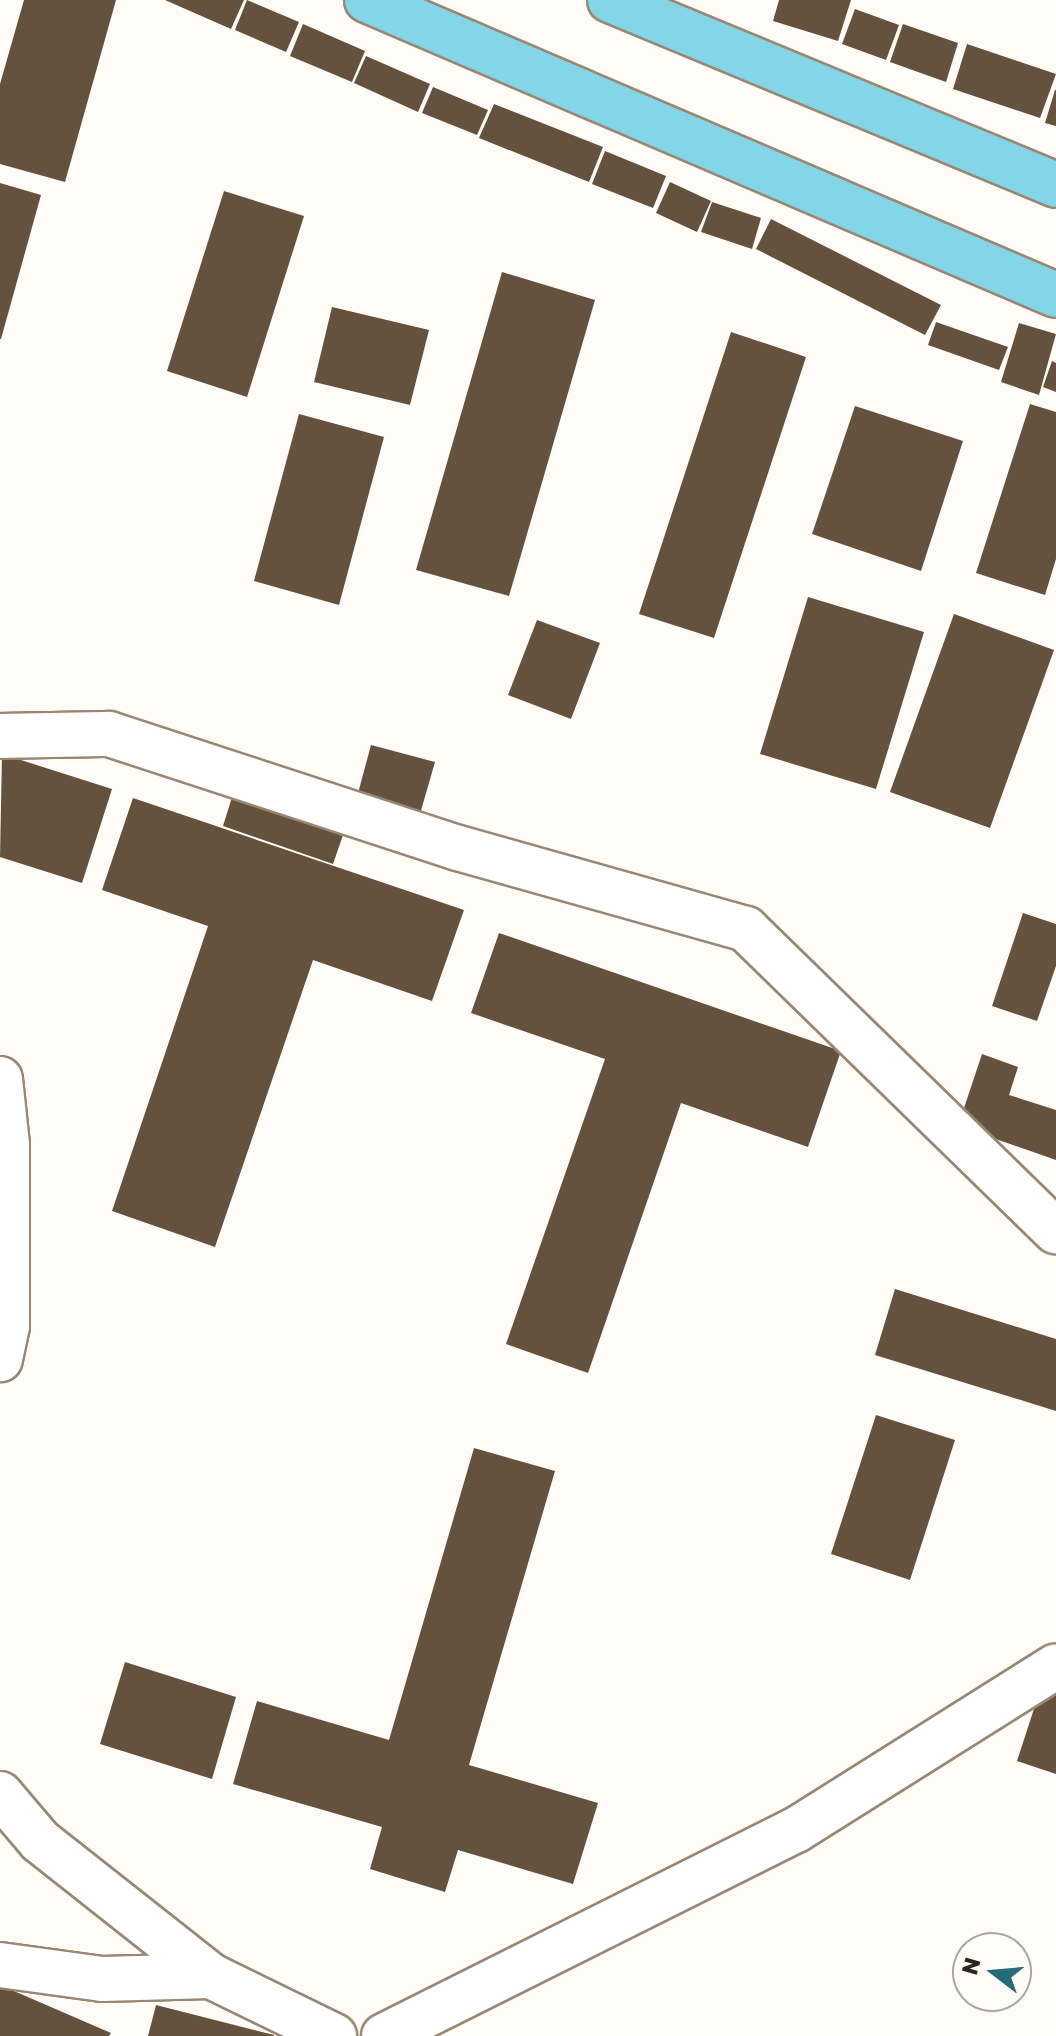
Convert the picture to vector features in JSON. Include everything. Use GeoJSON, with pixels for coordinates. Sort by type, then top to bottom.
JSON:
{"type":"FeatureCollection","features":[{"type":"Feature","properties":{"kind":"main road"},"geometry":{"type":"LineString","coordinates":[[367,0],[1056,295]]}},
{"type":"Feature","properties":{"kind":"main road"},"geometry":{"type":"LineString","coordinates":[[610,0],[1056,185]]}},
{"type":"Feature","properties":{"kind":"street"},"geometry":{"type":"LineString","coordinates":[[0,736],[109,734],[458,848],[746,929],[1056,1231]]}},
{"type":"Feature","properties":{"kind":"street"},"geometry":{"type":"LineString","coordinates":[[0,1079],[7,1326],[0,1359]]}},
{"type":"Feature","properties":{"kind":"street"},"geometry":{"type":"LineString","coordinates":[[384,2036],[796,1830],[1056,1666]]}},
{"type":"Feature","properties":{"kind":"street"},"geometry":{"type":"LineString","coordinates":[[0,1794],[40,1841],[211,1976],[334,2036]]}},
{"type":"Feature","properties":{"kind":"street"},"geometry":{"type":"LineString","coordinates":[[0,1965],[102,1979],[211,1976]]}},
{"type":"Feature","properties":{"kind":"building"},"geometry":{"type":"Polygon","coordinates":[[[24,0],[116,0],[65,182],[0,164],[0,84],[24,0]]]}},
{"type":"Feature","properties":{"kind":"building"},"geometry":{"type":"Polygon","coordinates":[[[165,0],[244,0],[231,29],[165,0]]]}},
{"type":"Feature","properties":{"kind":"building"},"geometry":{"type":"Polygon","coordinates":[[[247,0],[299,22],[286,52],[235,30],[247,0]]]}},
{"type":"Feature","properties":{"kind":"building"},"geometry":{"type":"Polygon","coordinates":[[[779,0],[851,0],[838,41],[773,21],[779,0]]]}},
{"type":"Feature","properties":{"kind":"building"},"geometry":{"type":"Polygon","coordinates":[[[855,9],[899,25],[886,60],[842,44],[855,9]]]}},
{"type":"Feature","properties":{"kind":"building"},"geometry":{"type":"Polygon","coordinates":[[[303,24],[365,51],[352,82],[290,56],[303,24]]]}},
{"type":"Feature","properties":{"kind":"building"},"geometry":{"type":"Polygon","coordinates":[[[903,24],[958,43],[946,82],[890,62],[903,24]]]}},
{"type":"Feature","properties":{"kind":"building"},"geometry":{"type":"Polygon","coordinates":[[[967,44],[1056,74],[1040,118],[953,89],[967,44]]]}},
{"type":"Feature","properties":{"kind":"building"},"geometry":{"type":"Polygon","coordinates":[[[366,56],[430,84],[418,112],[354,83],[366,56]]]}},
{"type":"Feature","properties":{"kind":"building"},"geometry":{"type":"Polygon","coordinates":[[[433,87],[488,110],[477,135],[422,113],[433,87]]]}},
{"type":"Feature","properties":{"kind":"building"},"geometry":{"type":"Polygon","coordinates":[[[1056,90],[1056,126],[1045,123],[1056,90]]]}},
{"type":"Feature","properties":{"kind":"building"},"geometry":{"type":"Polygon","coordinates":[[[494,104],[603,147],[589,182],[479,138],[494,104]]]}},
{"type":"Feature","properties":{"kind":"building"},"geometry":{"type":"Polygon","coordinates":[[[605,151],[666,176],[653,208],[592,184],[605,151]]]}},
{"type":"Feature","properties":{"kind":"building"},"geometry":{"type":"Polygon","coordinates":[[[670,182],[711,201],[697,232],[656,213],[670,182]]]}},
{"type":"Feature","properties":{"kind":"building"},"geometry":{"type":"Polygon","coordinates":[[[0,183],[41,195],[1,339],[0,339],[0,183]]]}},
{"type":"Feature","properties":{"kind":"building"},"geometry":{"type":"Polygon","coordinates":[[[224,191],[304,216],[247,397],[167,371],[224,191]]]}},
{"type":"Feature","properties":{"kind":"building"},"geometry":{"type":"Polygon","coordinates":[[[712,202],[761,218],[752,249],[701,232],[712,202]]]}},
{"type":"Feature","properties":{"kind":"building"},"geometry":{"type":"Polygon","coordinates":[[[771,219],[941,305],[925,335],[756,249],[771,219]]]}},
{"type":"Feature","properties":{"kind":"building"},"geometry":{"type":"Polygon","coordinates":[[[502,272],[595,300],[509,596],[416,570],[502,272]]]}},
{"type":"Feature","properties":{"kind":"building"},"geometry":{"type":"Polygon","coordinates":[[[332,307],[429,330],[410,405],[314,382],[332,307]]]}},
{"type":"Feature","properties":{"kind":"building"},"geometry":{"type":"Polygon","coordinates":[[[936,322],[1008,347],[999,370],[928,345],[936,322]]]}},
{"type":"Feature","properties":{"kind":"building"},"geometry":{"type":"Polygon","coordinates":[[[1019,323],[1056,334],[1039,395],[1001,382],[1019,323]]]}},
{"type":"Feature","properties":{"kind":"building"},"geometry":{"type":"Polygon","coordinates":[[[731,332],[806,357],[714,638],[639,614],[731,332]]]}},
{"type":"Feature","properties":{"kind":"building"},"geometry":{"type":"Polygon","coordinates":[[[1052,361],[1056,363],[1056,392],[1043,387],[1052,361]]]}},
{"type":"Feature","properties":{"kind":"building"},"geometry":{"type":"Polygon","coordinates":[[[1030,404],[1056,412],[1056,559],[1045,595],[976,573],[1030,404]]]}},
{"type":"Feature","properties":{"kind":"building"},"geometry":{"type":"Polygon","coordinates":[[[855,406],[963,441],[921,571],[812,534],[855,406]]]}},
{"type":"Feature","properties":{"kind":"building"},"geometry":{"type":"Polygon","coordinates":[[[299,414],[384,437],[339,605],[254,581],[299,414]]]}},
{"type":"Feature","properties":{"kind":"building"},"geometry":{"type":"Polygon","coordinates":[[[808,597],[924,632],[876,789],[760,754],[808,597]]]}},
{"type":"Feature","properties":{"kind":"building"},"geometry":{"type":"Polygon","coordinates":[[[954,614],[1054,650],[990,828],[890,792],[954,614]]]}},
{"type":"Feature","properties":{"kind":"building"},"geometry":{"type":"Polygon","coordinates":[[[537,620],[600,643],[571,719],[508,695],[537,620]]]}},
{"type":"Feature","properties":{"kind":"building"},"geometry":{"type":"Polygon","coordinates":[[[371,745],[435,762],[420,814],[357,797],[371,745]]]}},
{"type":"Feature","properties":{"kind":"building"},"geometry":{"type":"Polygon","coordinates":[[[2,754],[112,789],[82,883],[0,857],[2,754]]]}},
{"type":"Feature","properties":{"kind":"building"},"geometry":{"type":"Polygon","coordinates":[[[233,794],[344,832],[333,864],[223,826],[233,794]]]}},
{"type":"Feature","properties":{"kind":"building"},"geometry":{"type":"Polygon","coordinates":[[[133,798],[464,910],[432,1001],[313,960],[215,1247],[112,1211],[208,926],[102,890],[133,798]]]}},
{"type":"Feature","properties":{"kind":"building"},"geometry":{"type":"Polygon","coordinates":[[[1023,913],[1056,924],[1056,966],[1037,1021],[992,1006],[1023,913]]]}},
{"type":"Feature","properties":{"kind":"building"},"geometry":{"type":"Polygon","coordinates":[[[499,933],[841,1051],[808,1147],[681,1103],[588,1373],[506,1344],[605,1059],[471,1013],[499,933]]]}},
{"type":"Feature","properties":{"kind":"building"},"geometry":{"type":"Polygon","coordinates":[[[982,1054],[1018,1067],[1009,1095],[1056,1110],[1056,1160],[958,1126],[982,1054]]]}},
{"type":"Feature","properties":{"kind":"building"},"geometry":{"type":"Polygon","coordinates":[[[895,1289],[1056,1339],[1056,1411],[875,1355],[895,1289]]]}},
{"type":"Feature","properties":{"kind":"building"},"geometry":{"type":"Polygon","coordinates":[[[876,1415],[955,1440],[910,1580],[831,1554],[876,1415]]]}},
{"type":"Feature","properties":{"kind":"building"},"geometry":{"type":"Polygon","coordinates":[[[474,1448],[555,1471],[469,1765],[598,1803],[573,1884],[458,1850],[445,1892],[370,1869],[382,1827],[233,1784],[257,1701],[389,1740],[474,1448]]]}},
{"type":"Feature","properties":{"kind":"building"},"geometry":{"type":"Polygon","coordinates":[[[125,1662],[236,1697],[212,1779],[100,1744],[125,1662]]]}},
{"type":"Feature","properties":{"kind":"building"},"geometry":{"type":"Polygon","coordinates":[[[1045,1675],[1056,1679],[1056,1774],[1017,1761],[1045,1675]]]}},
{"type":"Feature","properties":{"kind":"building"},"geometry":{"type":"Polygon","coordinates":[[[0,1985],[111,2033],[109,2036],[0,2036],[0,1985]]]}},
{"type":"Feature","properties":{"kind":"building"},"geometry":{"type":"Polygon","coordinates":[[[156,2005],[274,2035],[274,2036],[148,2036],[156,2005]]]}}]}
